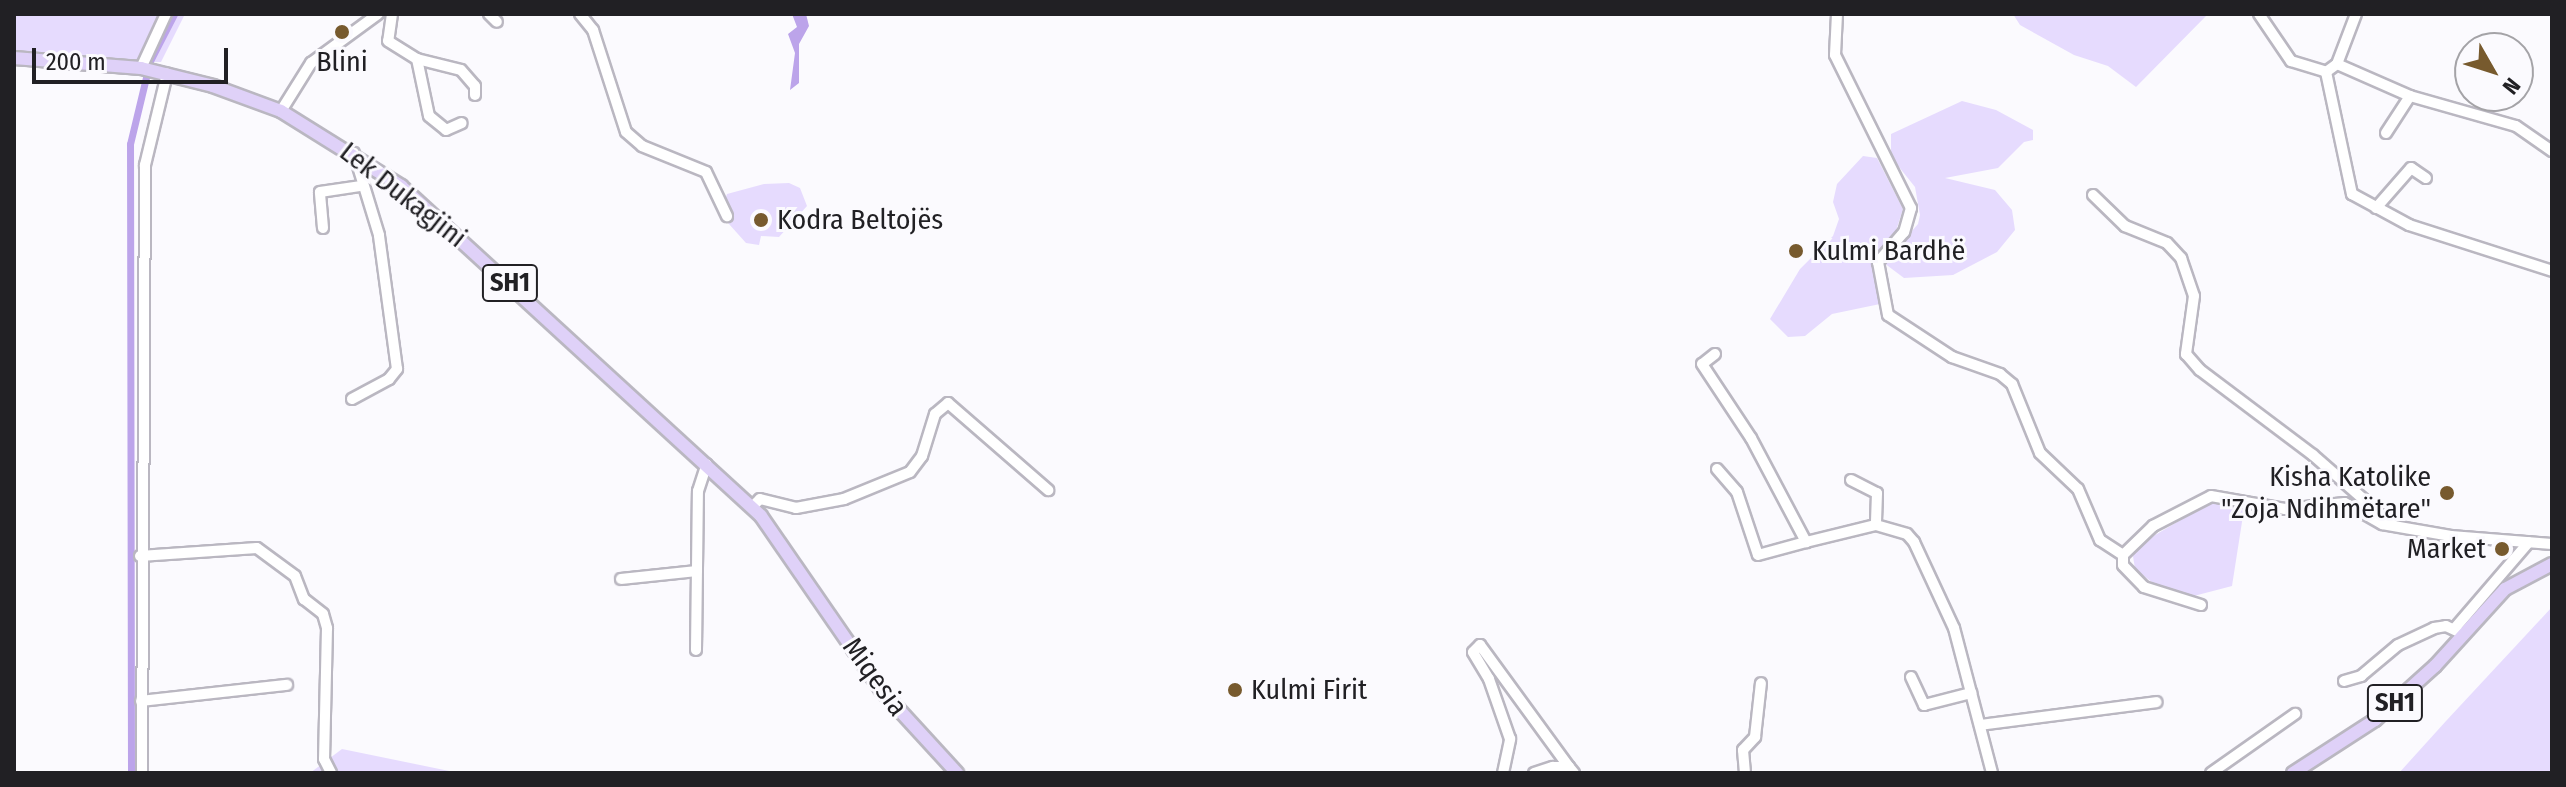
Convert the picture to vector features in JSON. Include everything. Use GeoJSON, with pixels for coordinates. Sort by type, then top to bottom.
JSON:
{"type":"FeatureCollection","features":[{"type":"Feature","properties":{"kind":"main road","name":"SH1"},"geometry":{"type":"LineString","coordinates":[[14,58],[142,68],[163,73]]}},
{"type":"Feature","properties":{"kind":"main road","name":"Lek Dukagjini"},"geometry":{"type":"LineString","coordinates":[[163,73],[281,111],[354,153],[447,224],[752,507],[805,573]]}},
{"type":"Feature","properties":{"kind":"main road","name":"SH1"},"geometry":{"type":"LineString","coordinates":[[2293,773],[2375,720],[2459,631],[2505,589],[2549,564]]}},
{"type":"Feature","properties":{"kind":"main road","name":"Miqesia"},"geometry":{"type":"LineString","coordinates":[[805,573],[881,690],[957,773]]}},
{"type":"Feature","properties":{"kind":"street"},"geometry":{"type":"LineString","coordinates":[[142,68],[166,14]]}},
{"type":"Feature","properties":{"kind":"street"},"geometry":{"type":"LineString","coordinates":[[392,14],[388,41],[417,59],[461,70],[475,86],[475,95]]}},
{"type":"Feature","properties":{"kind":"street"},"geometry":{"type":"LineString","coordinates":[[580,14],[593,30],[626,132],[642,146],[706,172],[727,216]]}},
{"type":"Feature","properties":{"kind":"street"},"geometry":{"type":"LineString","coordinates":[[1837,14],[1835,55],[1911,208],[1904,232],[1878,262],[1888,315],[1952,357],[2000,374],[2012,384],[2034,445],[2078,489],[2100,540],[2123,555]]}},
{"type":"Feature","properties":{"kind":"street"},"geometry":{"type":"LineString","coordinates":[[2259,14],[2286,56],[2326,72]]}},
{"type":"Feature","properties":{"kind":"street"},"geometry":{"type":"LineString","coordinates":[[2326,72],[2337,64],[2356,14]]}},
{"type":"Feature","properties":{"kind":"street"},"geometry":{"type":"LineString","coordinates":[[281,111],[311,63],[374,15]]}},
{"type":"Feature","properties":{"kind":"street"},"geometry":{"type":"LineString","coordinates":[[417,59],[429,116],[446,130],[462,123]]}},
{"type":"Feature","properties":{"kind":"street"},"geometry":{"type":"LineString","coordinates":[[2337,64],[2410,96],[2516,126],[2552,151]]}},
{"type":"Feature","properties":{"kind":"street"},"geometry":{"type":"LineString","coordinates":[[2326,72],[2348,187],[2376,208],[2409,225],[2552,271]]}},
{"type":"Feature","properties":{"kind":"street"},"geometry":{"type":"LineString","coordinates":[[142,773],[140,556],[145,165],[163,73]]}},
{"type":"Feature","properties":{"kind":"street"},"geometry":{"type":"LineString","coordinates":[[2386,133],[2410,96]]}},
{"type":"Feature","properties":{"kind":"street"},"geometry":{"type":"LineString","coordinates":[[352,399],[389,379],[397,369],[379,235],[360,186],[354,153]]}},
{"type":"Feature","properties":{"kind":"street"},"geometry":{"type":"LineString","coordinates":[[2376,208],[2411,168],[2426,178]]}},
{"type":"Feature","properties":{"kind":"street"},"geometry":{"type":"LineString","coordinates":[[323,228],[320,192],[360,186]]}},
{"type":"Feature","properties":{"kind":"street"},"geometry":{"type":"LineString","coordinates":[[2093,195],[2125,226],[2167,243],[2181,258],[2194,296],[2186,354],[2200,370],[2313,455],[2394,526]]}},
{"type":"Feature","properties":{"kind":"street"},"geometry":{"type":"LineString","coordinates":[[1715,354],[1702,364],[1751,438],[1806,542]]}},
{"type":"Feature","properties":{"kind":"street"},"geometry":{"type":"LineString","coordinates":[[752,507],[760,499],[796,508],[844,499],[910,472],[922,456],[935,414],[948,403],[1048,490]]}},
{"type":"Feature","properties":{"kind":"street"},"geometry":{"type":"LineString","coordinates":[[696,650],[698,491],[707,464]]}},
{"type":"Feature","properties":{"kind":"street"},"geometry":{"type":"LineString","coordinates":[[1717,469],[1737,492],[1758,555],[1876,525],[1907,534],[1914,542],[1954,628],[1992,773]]}},
{"type":"Feature","properties":{"kind":"street"},"geometry":{"type":"LineString","coordinates":[[1851,480],[1877,493],[1876,525]]}},
{"type":"Feature","properties":{"kind":"street"},"geometry":{"type":"LineString","coordinates":[[2201,605],[2144,587],[2123,565],[2123,555],[2153,526],[2196,500],[2220,495],[2277,508],[2345,503],[2394,526],[2552,544]]}},
{"type":"Feature","properties":{"kind":"street"},"geometry":{"type":"LineString","coordinates":[[2344,681],[2361,676],[2410,639],[2441,626],[2459,631],[2529,542]]}},
{"type":"Feature","properties":{"kind":"street"},"geometry":{"type":"LineString","coordinates":[[140,556],[257,548],[295,576],[304,599],[323,614],[327,628],[324,759],[331,773]]}},
{"type":"Feature","properties":{"kind":"street"},"geometry":{"type":"LineString","coordinates":[[621,579],[697,571]]}},
{"type":"Feature","properties":{"kind":"street"},"geometry":{"type":"LineString","coordinates":[[1503,773],[1510,739],[1489,679],[1473,652],[1477,645],[1484,647],[1493,669],[1571,770]]}},
{"type":"Feature","properties":{"kind":"street"},"geometry":{"type":"LineString","coordinates":[[1911,677],[1924,705],[1971,693]]}},
{"type":"Feature","properties":{"kind":"street"},"geometry":{"type":"LineString","coordinates":[[1745,773],[1743,750],[1755,737],[1761,683]]}},
{"type":"Feature","properties":{"kind":"street"},"geometry":{"type":"LineString","coordinates":[[141,701],[287,685]]}},
{"type":"Feature","properties":{"kind":"street"},"geometry":{"type":"LineString","coordinates":[[1980,725],[2157,702]]}},
{"type":"Feature","properties":{"kind":"street"},"geometry":{"type":"LineString","coordinates":[[2211,773],[2295,714]]}},
{"type":"Feature","properties":{"kind":"street"},"geometry":{"type":"LineString","coordinates":[[1534,773],[1571,770]]}},
{"type":"Feature","properties":{"kind":"shaded area"},"geometry":{"type":"Polygon","coordinates":[[[14,14],[185,14],[161,62],[14,60],[14,14]]]}},
{"type":"Feature","properties":{"kind":"shaded area"},"geometry":{"type":"Polygon","coordinates":[[[792,14],[806,14],[809,26],[799,44],[799,83],[790,90],[795,53],[788,34],[797,27],[792,14]]]}},
{"type":"Feature","properties":{"kind":"shaded area"},"geometry":{"type":"Polygon","coordinates":[[[2013,14],[2208,14],[2136,87],[2108,66],[2074,55],[2020,25],[2013,14]]]}},
{"type":"Feature","properties":{"kind":"shaded area"},"geometry":{"type":"Polygon","coordinates":[[[1962,101],[1996,110],[2033,130],[2033,140],[2024,142],[1998,168],[1945,178],[1995,190],[2012,210],[2015,230],[1997,252],[1953,275],[1904,278],[1884,263],[1918,224],[1920,215],[1915,187],[1891,157],[1891,134],[1962,101]]]}},
{"type":"Feature","properties":{"kind":"shaded area"},"geometry":{"type":"Polygon","coordinates":[[[1863,156],[1877,158],[1903,209],[1895,234],[1873,260],[1880,304],[1832,314],[1805,336],[1788,337],[1770,319],[1800,269],[1833,236],[1839,219],[1833,202],[1837,184],[1863,156]]]}},
{"type":"Feature","properties":{"kind":"shaded area"},"geometry":{"type":"Polygon","coordinates":[[[789,183],[800,188],[807,206],[779,237],[761,236],[759,245],[746,243],[720,214],[727,194],[764,184],[789,183]]]}},
{"type":"Feature","properties":{"kind":"shaded area"},"geometry":{"type":"Polygon","coordinates":[[[2216,499],[2244,509],[2232,586],[2190,597],[2153,583],[2135,569],[2133,556],[2140,544],[2216,499]]]}},
{"type":"Feature","properties":{"kind":"shaded area"},"geometry":{"type":"Polygon","coordinates":[[[2552,607],[2552,773],[2399,773],[2446,721],[2552,607]]]}},
{"type":"Feature","properties":{"kind":"shaded area"},"geometry":{"type":"Polygon","coordinates":[[[342,749],[459,773],[310,773],[342,749]]]}},
{"type":"Feature","properties":{"kind":"waterway"},"geometry":{"type":"LineString","coordinates":[[131,773],[130,144],[150,61],[174,14]]}},
{"type":"Feature","properties":{"kind":"place","name":"Blini"},"geometry":{"type":"Point","coordinates":[342,32]}},
{"type":"Feature","properties":{"kind":"place","name":"Kodra Beltojës"},"geometry":{"type":"Point","coordinates":[761,220]}},
{"type":"Feature","properties":{"kind":"place","name":"Kulmi Bardhë"},"geometry":{"type":"Point","coordinates":[1796,251]}},
{"type":"Feature","properties":{"kind":"place","name":"Kisha Katolike \"Zoja Ndihmëtare\""},"geometry":{"type":"Point","coordinates":[2447,493]}},
{"type":"Feature","properties":{"kind":"place","name":"Market"},"geometry":{"type":"Point","coordinates":[2502,549]}},
{"type":"Feature","properties":{"kind":"place","name":"Kulmi Firit"},"geometry":{"type":"Point","coordinates":[1235,690]}}]}
